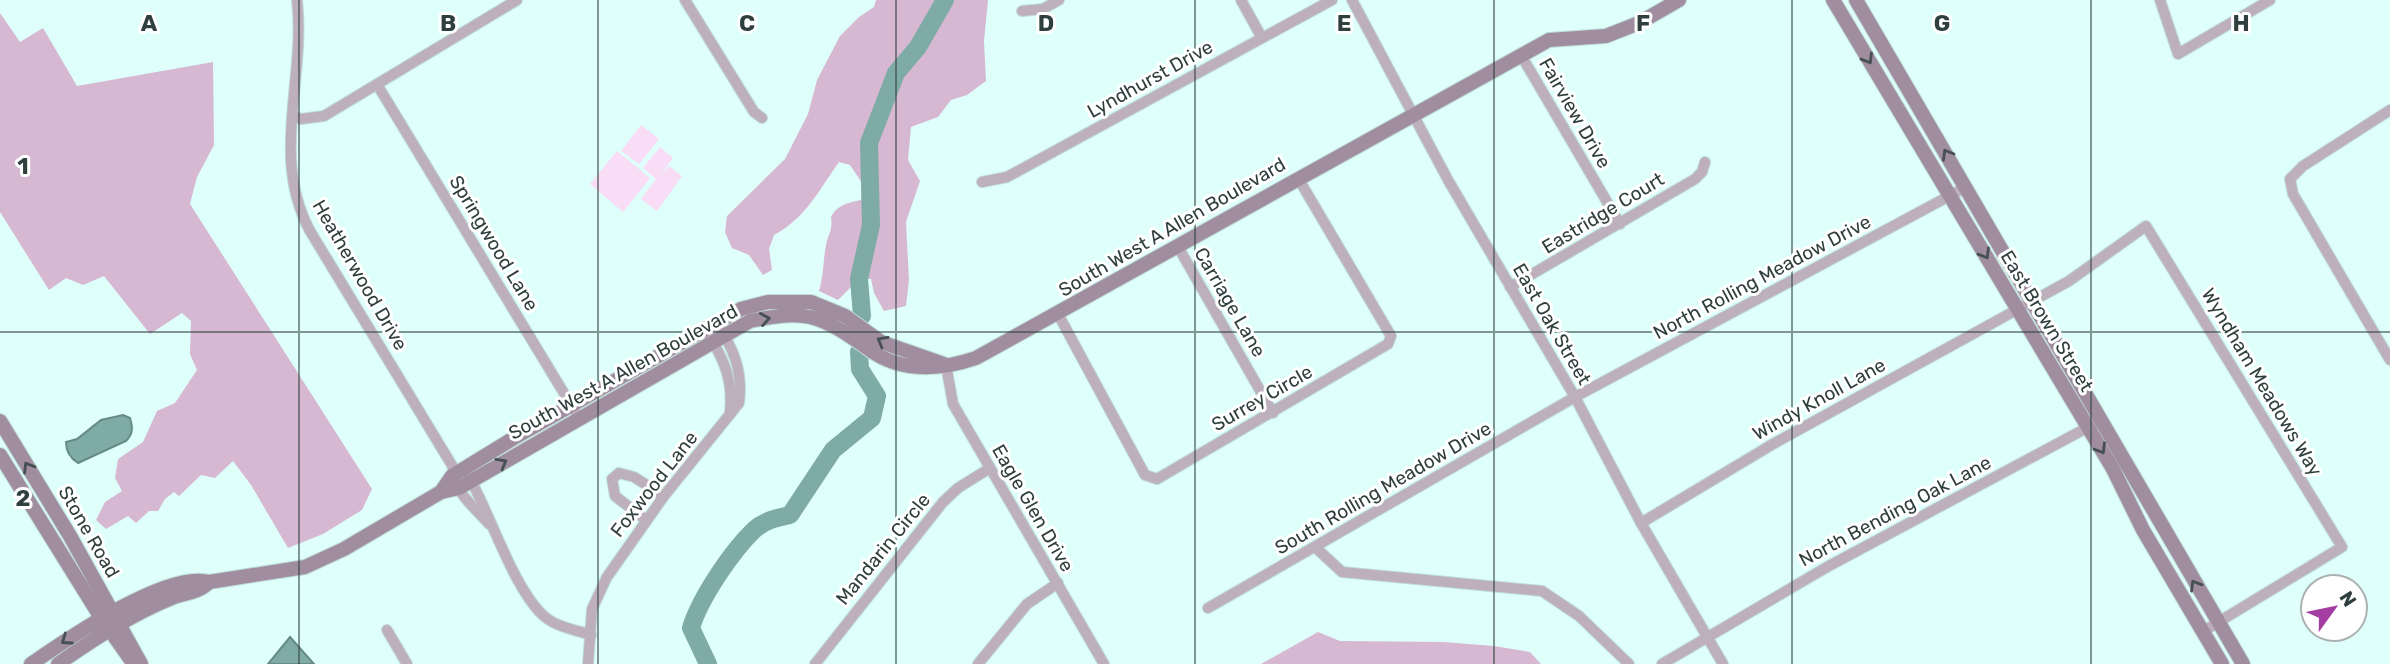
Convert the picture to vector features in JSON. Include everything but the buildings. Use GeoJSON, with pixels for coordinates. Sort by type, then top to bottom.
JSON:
{"type":"FeatureCollection","features":[{"type":"Feature","properties":{"kind":"main road","name":"South West A Allen Boulevard"},"geometry":{"type":"LineString","coordinates":[[460,476],[579,418],[715,332],[741,309],[768,302],[811,302],[845,316],[888,345],[946,365],[987,353],[1549,40],[1617,32],[1679,0]]}},
{"type":"Feature","properties":{"kind":"main road","name":"East Brown Street"},"geometry":{"type":"LineString","coordinates":[[1833,0],[2017,309],[2094,423],[2243,664]]}},
{"type":"Feature","properties":{"kind":"main road","name":"East Brown Street"},"geometry":{"type":"LineString","coordinates":[[1856,0],[2032,301],[2094,423],[2143,530],[2222,664]]}},
{"type":"Feature","properties":{"kind":"main road"},"geometry":{"type":"LineString","coordinates":[[31,664],[175,586],[199,579],[209,582],[305,567],[344,549],[441,492],[460,476],[571,405],[715,332]]}},
{"type":"Feature","properties":{"kind":"main road","name":"Stone Road"},"geometry":{"type":"LineString","coordinates":[[0,421],[44,492],[134,664]]}},
{"type":"Feature","properties":{"kind":"main road","name":"Stone Road"},"geometry":{"type":"LineString","coordinates":[[0,455],[141,664]]}},
{"type":"Feature","properties":{"kind":"main road"},"geometry":{"type":"LineString","coordinates":[[29,501],[44,492]]}},
{"type":"Feature","properties":{"kind":"main road"},"geometry":{"type":"LineString","coordinates":[[58,664],[110,620]]}},
{"type":"Feature","properties":{"kind":"street","name":"Heatherwood Drive"},"geometry":{"type":"LineString","coordinates":[[297,0],[298,42],[289,140],[290,170],[306,223],[489,524],[532,601],[544,617],[559,625],[591,635]]}},
{"type":"Feature","properties":{"kind":"street"},"geometry":{"type":"LineString","coordinates":[[292,116],[301,120],[324,116],[378,86],[516,0]]}},
{"type":"Feature","properties":{"kind":"street"},"geometry":{"type":"LineString","coordinates":[[685,0],[754,112],[762,118]]}},
{"type":"Feature","properties":{"kind":"street"},"geometry":{"type":"LineString","coordinates":[[1022,10],[1043,9],[1059,0]]}},
{"type":"Feature","properties":{"kind":"street"},"geometry":{"type":"LineString","coordinates":[[1241,0],[1262,38]]}},
{"type":"Feature","properties":{"kind":"street","name":"Lyndhurst Drive"},"geometry":{"type":"LineString","coordinates":[[982,183],[1007,177],[1332,0]]}},
{"type":"Feature","properties":{"kind":"street","name":"East Oak Street"},"geometry":{"type":"LineString","coordinates":[[1352,0],[1510,287],[1575,397],[1641,523],[1723,664]]}},
{"type":"Feature","properties":{"kind":"street"},"geometry":{"type":"LineString","coordinates":[[2160,0],[2178,54],[2270,0]]}},
{"type":"Feature","properties":{"kind":"street","name":"Fairview Drive"},"geometry":{"type":"LineString","coordinates":[[1521,55],[1620,224]]}},
{"type":"Feature","properties":{"kind":"street","name":"Springwood Lane"},"geometry":{"type":"LineString","coordinates":[[378,86],[579,418]]}},
{"type":"Feature","properties":{"kind":"street"},"geometry":{"type":"LineString","coordinates":[[2390,110],[2303,166],[2290,179],[2293,194],[2390,360]]}},
{"type":"Feature","properties":{"kind":"street","name":"Eastridge Court"},"geometry":{"type":"LineString","coordinates":[[1510,287],[1695,179],[1702,172],[1705,162]]}},
{"type":"Feature","properties":{"kind":"street","name":"Surrey Circle"},"geometry":{"type":"LineString","coordinates":[[1058,314],[1145,475],[1157,479],[1388,344],[1391,336],[1298,178]]}},
{"type":"Feature","properties":{"kind":"street","name":"North Rolling Meadow Drive"},"geometry":{"type":"LineString","coordinates":[[1575,397],[1966,187]]}},
{"type":"Feature","properties":{"kind":"street","name":"Wyndham Meadows Way"},"geometry":{"type":"LineString","coordinates":[[2017,309],[2080,273],[2146,226],[2342,547],[2202,632]]}},
{"type":"Feature","properties":{"kind":"street","name":"Carriage Lane"},"geometry":{"type":"LineString","coordinates":[[1177,246],[1273,413]]}},
{"type":"Feature","properties":{"kind":"street","name":"Windy Knoll Lane"},"geometry":{"type":"LineString","coordinates":[[1641,523],[1773,444],[2017,309]]}},
{"type":"Feature","properties":{"kind":"street","name":"Foxwood Lane"},"geometry":{"type":"LineString","coordinates":[[588,664],[590,622],[595,600],[646,520],[730,413],[732,389],[715,332]]}},
{"type":"Feature","properties":{"kind":"street","name":"Eagle Glen Drive"},"geometry":{"type":"LineString","coordinates":[[946,365],[953,404],[1104,664]]}},
{"type":"Feature","properties":{"kind":"street","name":"South Rolling Meadow Drive"},"geometry":{"type":"LineString","coordinates":[[1208,608],[1575,397]]}},
{"type":"Feature","properties":{"kind":"street","name":"North Bending Oak Lane"},"geometry":{"type":"LineString","coordinates":[[1662,664],[1827,567],[2094,423]]}},
{"type":"Feature","properties":{"kind":"street","name":"Mandarin Circle"},"geometry":{"type":"LineString","coordinates":[[815,664],[943,502],[958,488],[990,468]]}},
{"type":"Feature","properties":{"kind":"street"},"geometry":{"type":"LineString","coordinates":[[646,520],[615,496],[612,479],[620,473],[635,477],[664,496]]}},
{"type":"Feature","properties":{"kind":"street"},"geometry":{"type":"LineString","coordinates":[[1315,547],[1342,572],[1542,591],[1579,616],[1629,664]]}},
{"type":"Feature","properties":{"kind":"street"},"geometry":{"type":"LineString","coordinates":[[978,664],[1027,604],[1058,583]]}},
{"type":"Feature","properties":{"kind":"street"},"geometry":{"type":"LineString","coordinates":[[387,630],[407,664]]}},
{"type":"Feature","properties":{"kind":"shaded area"},"geometry":{"type":"Polygon","coordinates":[[[876,0],[988,0],[984,41],[986,81],[967,95],[951,100],[938,117],[911,127],[908,160],[920,181],[906,222],[909,280],[906,306],[884,311],[874,293],[871,279],[859,279],[838,300],[819,291],[831,217],[840,207],[861,200],[864,186],[850,165],[839,162],[803,212],[774,235],[769,249],[772,270],[763,275],[749,255],[732,248],[725,232],[727,216],[785,159],[808,114],[817,80],[840,36],[859,17],[874,7],[876,0]]]}},
{"type":"Feature","properties":{"kind":"shaded area"},"geometry":{"type":"Polygon","coordinates":[[[0,13],[20,42],[43,28],[77,86],[213,62],[214,145],[197,177],[190,204],[372,489],[362,510],[323,534],[288,548],[251,485],[233,461],[215,478],[201,475],[179,496],[174,492],[165,499],[158,511],[149,511],[136,523],[128,516],[106,529],[96,520],[105,502],[122,491],[115,478],[118,459],[143,442],[157,411],[175,403],[197,370],[190,354],[191,321],[182,313],[150,334],[104,276],[83,285],[66,278],[49,290],[0,212],[0,13]]]}},
{"type":"Feature","properties":{"kind":"shaded area"},"geometry":{"type":"Polygon","coordinates":[[[641,125],[659,139],[639,164],[621,151],[641,125]]]}},
{"type":"Feature","properties":{"kind":"shaded area"},"geometry":{"type":"Polygon","coordinates":[[[660,147],[673,158],[660,176],[669,166],[682,176],[657,211],[641,199],[656,179],[643,168],[660,147]]]}},
{"type":"Feature","properties":{"kind":"shaded area"},"geometry":{"type":"Polygon","coordinates":[[[617,151],[650,178],[623,212],[590,184],[617,151]]]}},
{"type":"Feature","properties":{"kind":"shaded area"},"geometry":{"type":"Polygon","coordinates":[[[1318,632],[1340,641],[1444,642],[1494,646],[1530,652],[1541,664],[1261,664],[1318,632]]]}},
{"type":"Feature","properties":{"kind":"water"},"geometry":{"type":"Polygon","coordinates":[[[123,415],[130,418],[132,425],[126,441],[78,463],[71,457],[66,442],[77,439],[101,420],[123,415]]]}},
{"type":"Feature","properties":{"kind":"water"},"geometry":{"type":"Polygon","coordinates":[[[290,637],[314,664],[268,664],[290,637]]]}},
{"type":"Feature","properties":{"kind":"waterway"},"geometry":{"type":"LineString","coordinates":[[862,316],[859,279],[871,225],[869,143],[896,73],[918,47],[945,0]]}},
{"type":"Feature","properties":{"kind":"waterway"},"geometry":{"type":"LineString","coordinates":[[708,664],[691,628],[718,576],[754,530],[776,518],[790,515],[833,450],[872,418],[877,396],[860,369],[859,352]]}}]}
